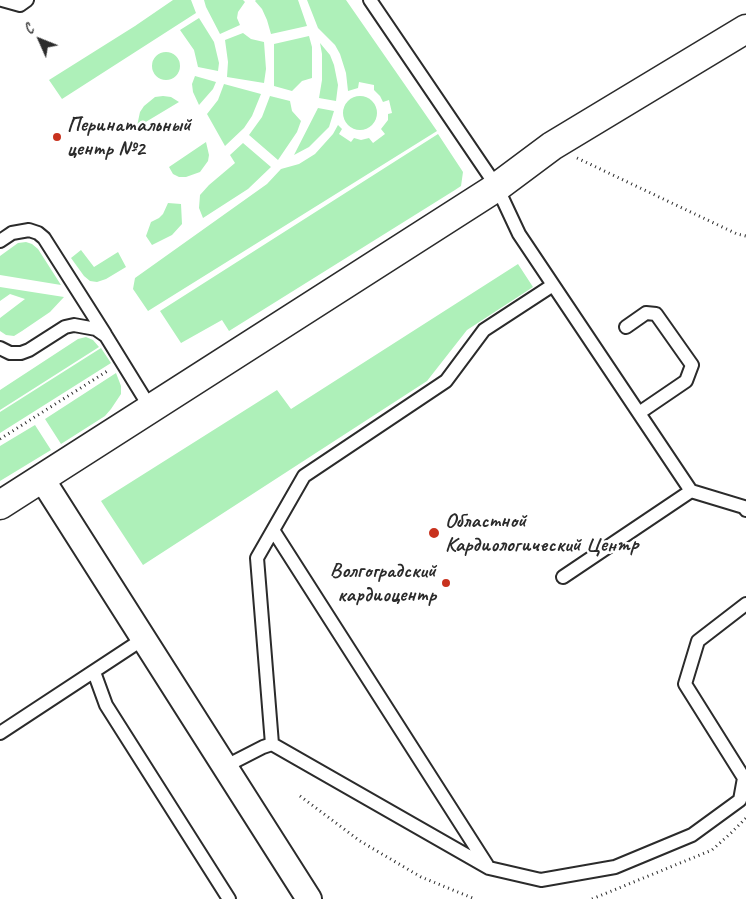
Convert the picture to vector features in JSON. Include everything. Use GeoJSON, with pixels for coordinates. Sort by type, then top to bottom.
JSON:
{"type":"FeatureCollection","features":[{"type":"Feature","properties":{"kind":"street"},"geometry":{"type":"LineString","coordinates":[[0,505],[497,187],[552,146],[746,29]]}},
{"type":"Feature","properties":{"kind":"street"},"geometry":{"type":"LineString","coordinates":[[42,479],[309,899]]}},
{"type":"Feature","properties":{"kind":"lane"},"geometry":{"type":"LineString","coordinates":[[2,0],[20,5],[27,0]]}},
{"type":"Feature","properties":{"kind":"lane"},"geometry":{"type":"LineString","coordinates":[[370,0],[497,187],[519,234],[691,491],[744,507],[746,510]]}},
{"type":"Feature","properties":{"kind":"lane"},"geometry":{"type":"LineString","coordinates":[[0,241],[12,233],[29,230],[38,233],[44,238],[151,409]]}},
{"type":"Feature","properties":{"kind":"lane"},"geometry":{"type":"LineString","coordinates":[[272,744],[257,558],[304,476],[446,381],[484,330],[553,285]]}},
{"type":"Feature","properties":{"kind":"lane"},"geometry":{"type":"LineString","coordinates":[[626,327],[646,314],[656,314],[692,365],[686,381],[638,412]]}},
{"type":"Feature","properties":{"kind":"lane"},"geometry":{"type":"LineString","coordinates":[[0,348],[10,353],[20,353],[29,350],[65,327],[74,325],[96,329],[106,336]]}},
{"type":"Feature","properties":{"kind":"lane"},"geometry":{"type":"LineString","coordinates":[[563,577],[691,491]]}},
{"type":"Feature","properties":{"kind":"lane"},"geometry":{"type":"LineString","coordinates":[[273,530],[489,868]]}},
{"type":"Feature","properties":{"kind":"lane"},"geometry":{"type":"LineString","coordinates":[[224,767],[262,746],[272,744],[489,868],[541,880],[615,867],[692,835],[740,800],[744,778],[685,684],[698,641],[746,604]]}},
{"type":"Feature","properties":{"kind":"lane"},"geometry":{"type":"LineString","coordinates":[[0,733],[143,638]]}},
{"type":"Feature","properties":{"kind":"lane"},"geometry":{"type":"LineString","coordinates":[[94,672],[106,705],[229,899]]}},
{"type":"Feature","properties":{"kind":"path"},"geometry":{"type":"LineString","coordinates":[[552,146],[737,234],[746,236]]}},
{"type":"Feature","properties":{"kind":"path"},"geometry":{"type":"LineString","coordinates":[[0,439],[122,362]]}},
{"type":"Feature","properties":{"kind":"path"},"geometry":{"type":"LineString","coordinates":[[300,796],[360,841],[421,877],[475,899]]}},
{"type":"Feature","properties":{"kind":"path"},"geometry":{"type":"LineString","coordinates":[[592,899],[712,850],[746,818]]}},
{"type":"Feature","properties":{"kind":"green space"},"geometry":{"type":"Polygon","coordinates":[[[173,0],[191,0],[196,13],[62,99],[49,80],[173,0]]]}},
{"type":"Feature","properties":{"kind":"green space"},"geometry":{"type":"Polygon","coordinates":[[[204,0],[243,0],[245,2],[238,12],[237,18],[240,25],[220,34],[204,0]]]}},
{"type":"Feature","properties":{"kind":"green space"},"geometry":{"type":"Polygon","coordinates":[[[256,0],[298,0],[307,26],[271,34],[267,20],[256,0]]]}},
{"type":"Feature","properties":{"kind":"green space"},"geometry":{"type":"Polygon","coordinates":[[[307,0],[346,0],[437,131],[148,311],[133,289],[135,278],[267,184],[281,169],[299,164],[315,154],[333,134],[338,125],[342,129],[339,134],[351,142],[354,138],[361,140],[369,138],[373,143],[385,134],[381,129],[388,120],[388,114],[392,113],[389,100],[383,102],[374,90],[374,85],[359,82],[358,88],[348,91],[346,73],[340,54],[335,45],[318,28],[307,0]]]}},
{"type":"Feature","properties":{"kind":"green space"},"geometry":{"type":"Polygon","coordinates":[[[199,18],[214,42],[219,63],[218,71],[198,67],[194,50],[180,30],[199,18]]]}},
{"type":"Feature","properties":{"kind":"green space"},"geometry":{"type":"Polygon","coordinates":[[[243,33],[251,39],[264,42],[266,69],[264,83],[227,77],[228,62],[225,40],[243,33]]]}},
{"type":"Feature","properties":{"kind":"green space"},"geometry":{"type":"Polygon","coordinates":[[[309,36],[312,47],[312,78],[302,81],[292,91],[274,86],[274,44],[309,36]]]}},
{"type":"Feature","properties":{"kind":"green space"},"geometry":{"type":"Polygon","coordinates":[[[320,43],[330,55],[334,65],[338,85],[336,101],[319,98],[322,80],[320,43]]]}},
{"type":"Feature","properties":{"kind":"green space"},"geometry":{"type":"Polygon","coordinates":[[[166,52],[176,56],[180,66],[176,76],[166,80],[156,76],[152,66],[156,56],[166,52]]]}},
{"type":"Feature","properties":{"kind":"green space"},"geometry":{"type":"Polygon","coordinates":[[[195,76],[216,82],[213,89],[199,105],[193,92],[192,84],[195,76]]]}},
{"type":"Feature","properties":{"kind":"green space"},"geometry":{"type":"Polygon","coordinates":[[[224,84],[261,94],[252,116],[244,128],[225,146],[207,114],[218,100],[224,84]]]}},
{"type":"Feature","properties":{"kind":"green space"},"geometry":{"type":"Polygon","coordinates":[[[270,96],[290,101],[292,111],[301,121],[297,132],[278,160],[249,135],[262,117],[270,96]]]}},
{"type":"Feature","properties":{"kind":"green space"},"geometry":{"type":"Polygon","coordinates":[[[360,96],[367,97],[372,101],[376,106],[376,120],[372,125],[367,129],[360,130],[353,129],[348,125],[344,120],[343,113],[344,106],[348,101],[353,97],[360,96]]]}},
{"type":"Feature","properties":{"kind":"green space"},"geometry":{"type":"Polygon","coordinates":[[[155,97],[171,97],[179,102],[137,126],[140,112],[144,106],[155,97]]]}},
{"type":"Feature","properties":{"kind":"green space"},"geometry":{"type":"Polygon","coordinates":[[[318,108],[334,111],[329,127],[309,147],[294,155],[318,108]]]}},
{"type":"Feature","properties":{"kind":"green space"},"geometry":{"type":"Polygon","coordinates":[[[438,134],[463,172],[461,186],[229,331],[222,320],[181,343],[160,311],[438,134]]]}},
{"type":"Feature","properties":{"kind":"green space"},"geometry":{"type":"Polygon","coordinates":[[[206,142],[209,155],[208,161],[200,172],[186,177],[179,177],[173,174],[169,167],[206,142]]]}},
{"type":"Feature","properties":{"kind":"green space"},"geometry":{"type":"Polygon","coordinates":[[[243,143],[271,167],[248,189],[203,218],[199,208],[200,195],[235,163],[230,155],[243,143]]]}},
{"type":"Feature","properties":{"kind":"green space"},"geometry":{"type":"Polygon","coordinates":[[[168,203],[181,204],[182,224],[172,235],[152,245],[146,236],[151,222],[163,214],[168,203]]]}},
{"type":"Feature","properties":{"kind":"green space"},"geometry":{"type":"Polygon","coordinates":[[[26,242],[38,249],[61,285],[0,275],[0,256],[18,243],[26,242]]]}},
{"type":"Feature","properties":{"kind":"green space"},"geometry":{"type":"Polygon","coordinates":[[[81,250],[94,267],[118,252],[126,267],[106,279],[97,282],[90,281],[71,258],[81,250]]]}},
{"type":"Feature","properties":{"kind":"green space"},"geometry":{"type":"Polygon","coordinates":[[[518,264],[533,287],[467,330],[427,381],[143,565],[101,501],[277,390],[291,409],[518,264]]]}},
{"type":"Feature","properties":{"kind":"green space"},"geometry":{"type":"Polygon","coordinates":[[[0,287],[64,297],[50,312],[22,331],[14,336],[6,335],[0,331],[0,318],[25,299],[10,294],[0,301],[0,287]]]}},
{"type":"Feature","properties":{"kind":"green space"},"geometry":{"type":"Polygon","coordinates":[[[86,337],[93,340],[99,347],[0,410],[0,390],[78,339],[86,337]]]}},
{"type":"Feature","properties":{"kind":"green space"},"geometry":{"type":"Polygon","coordinates":[[[101,348],[111,363],[0,433],[0,412],[101,348]]]}},
{"type":"Feature","properties":{"kind":"green space"},"geometry":{"type":"Polygon","coordinates":[[[116,373],[121,386],[121,394],[111,409],[105,416],[61,444],[45,419],[116,373]]]}},
{"type":"Feature","properties":{"kind":"green space"},"geometry":{"type":"Polygon","coordinates":[[[35,425],[51,450],[0,481],[0,446],[35,425]]]}},
{"type":"Feature","properties":{"kind":"place","name":"Перинатальный центр №2"},"geometry":{"type":"Point","coordinates":[57,137]}},
{"type":"Feature","properties":{"kind":"place","name":"Областной Кардиологический Центр"},"geometry":{"type":"Point","coordinates":[434,533]}},
{"type":"Feature","properties":{"kind":"place","name":"Волгоградский кардиоцентр"},"geometry":{"type":"Point","coordinates":[446,583]}}]}
